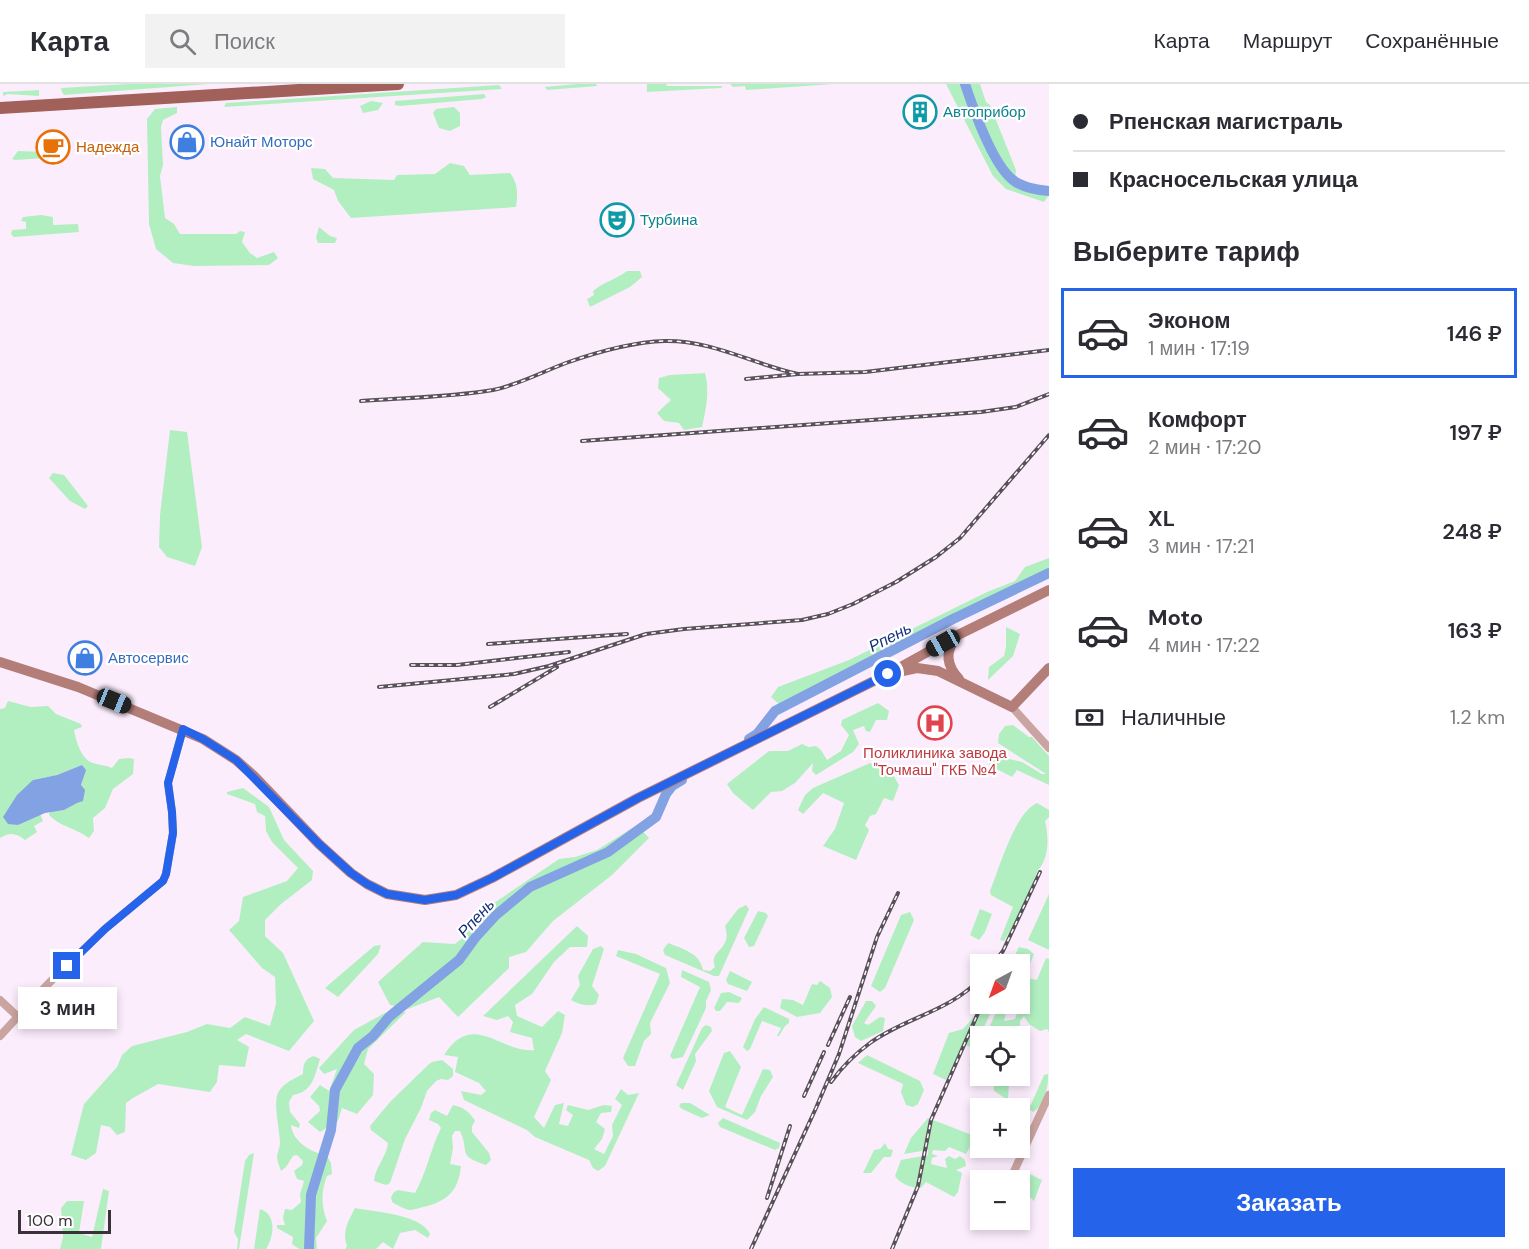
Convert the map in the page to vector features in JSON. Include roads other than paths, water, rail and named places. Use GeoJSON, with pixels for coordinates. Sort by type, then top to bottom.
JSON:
{"type":"FeatureCollection","features":[{"type":"Feature","properties":{"kind":"main road"},"geometry":{"type":"LineString","coordinates":[[0,108],[217,90],[398,84]]}},
{"type":"Feature","properties":{"kind":"main road"},"geometry":{"type":"LineString","coordinates":[[0,662],[78,687],[203,739],[236,760],[351,873],[387,894],[425,900],[456,895],[492,878],[638,798],[888,674],[958,635],[1049,590]]}},
{"type":"Feature","properties":{"kind":"main road"},"geometry":{"type":"LineString","coordinates":[[1033,598],[1049,601]]}},
{"type":"Feature","properties":{"kind":"main road"},"geometry":{"type":"LineString","coordinates":[[958,635],[948,650],[948,660],[950,668],[961,681]]}},
{"type":"Feature","properties":{"kind":"main road"},"geometry":{"type":"LineString","coordinates":[[888,674],[917,668],[938,671],[1012,706],[1049,668]]}},
{"type":"Feature","properties":{"kind":"street"},"geometry":{"type":"LineString","coordinates":[[1012,706],[1049,748]]}},
{"type":"Feature","properties":{"kind":"street"},"geometry":{"type":"LineString","coordinates":[[0,1036],[48,984],[105,929],[163,881],[173,833],[168,783],[183,729]]}},
{"type":"Feature","properties":{"kind":"street"},"geometry":{"type":"LineString","coordinates":[[0,1000],[17,1016]]}},
{"type":"Feature","properties":{"kind":"street"},"geometry":{"type":"LineString","coordinates":[[1015,1170],[1049,1095]]}},
{"type":"Feature","properties":{"kind":"water"},"geometry":{"type":"Polygon","coordinates":[[[82,765],[86,770],[81,785],[85,790],[83,801],[64,810],[45,813],[18,825],[8,824],[3,817],[17,795],[33,780],[57,775],[82,765]]]}},
{"type":"Feature","properties":{"kind":"waterway","name":"Рпень"},"geometry":{"type":"LineString","coordinates":[[965,84],[984,135],[1006,173],[1021,185],[1049,191]]}},
{"type":"Feature","properties":{"kind":"waterway","name":"Рпень"},"geometry":{"type":"LineString","coordinates":[[749,739],[757,734],[775,711],[953,619],[1049,573]]}},
{"type":"Feature","properties":{"kind":"waterway","name":"Рпень"},"geometry":{"type":"LineString","coordinates":[[309,1249],[311,1195],[331,1130],[335,1090],[358,1048],[373,1036],[389,1017],[459,960],[496,915],[530,887],[608,852],[656,817],[666,794],[672,786],[682,780]]}},
{"type":"Feature","properties":{"kind":"railway"},"geometry":{"type":"LineString","coordinates":[[361,401],[444,396],[493,390],[602,351],[640,343],[665,341],[699,344],[798,374]]}},
{"type":"Feature","properties":{"kind":"railway"},"geometry":{"type":"LineString","coordinates":[[746,379],[798,374],[865,372],[1049,350]]}},
{"type":"Feature","properties":{"kind":"railway"},"geometry":{"type":"LineString","coordinates":[[582,441],[981,412],[1016,407],[1049,394]]}},
{"type":"Feature","properties":{"kind":"railway"},"geometry":{"type":"LineString","coordinates":[[379,687],[514,674],[549,666],[646,634],[802,620],[828,614],[896,582],[936,557],[960,538],[1049,435]]}},
{"type":"Feature","properties":{"kind":"railway"},"geometry":{"type":"LineString","coordinates":[[488,644],[627,634]]}},
{"type":"Feature","properties":{"kind":"railway"},"geometry":{"type":"LineString","coordinates":[[411,665],[457,665],[569,652]]}},
{"type":"Feature","properties":{"kind":"railway"},"geometry":{"type":"LineString","coordinates":[[490,707],[557,667]]}},
{"type":"Feature","properties":{"kind":"railway"},"geometry":{"type":"LineString","coordinates":[[1001,954],[1040,872]]}},
{"type":"Feature","properties":{"kind":"railway"},"geometry":{"type":"LineString","coordinates":[[751,1249],[839,1054],[877,937],[898,893]]}},
{"type":"Feature","properties":{"kind":"railway"},"geometry":{"type":"LineString","coordinates":[[831,1082],[849,1061],[870,1043],[941,1007],[970,988]]}},
{"type":"Feature","properties":{"kind":"railway"},"geometry":{"type":"LineString","coordinates":[[828,1045],[850,997]]}},
{"type":"Feature","properties":{"kind":"railway"},"geometry":{"type":"LineString","coordinates":[[892,1249],[918,1186],[931,1120],[978,1014]]}},
{"type":"Feature","properties":{"kind":"railway"},"geometry":{"type":"LineString","coordinates":[[804,1096],[824,1052]]}},
{"type":"Feature","properties":{"kind":"railway"},"geometry":{"type":"LineString","coordinates":[[767,1198],[790,1126]]}},
{"type":"Feature","properties":{"kind":"place","name":"Автоприбор"},"geometry":{"type":"Point","coordinates":[920,112]}},
{"type":"Feature","properties":{"kind":"place","name":"Юнайт Моторс"},"geometry":{"type":"Point","coordinates":[187,142]}},
{"type":"Feature","properties":{"kind":"place","name":"Надежда"},"geometry":{"type":"Point","coordinates":[53,147]}},
{"type":"Feature","properties":{"kind":"place","name":"Турбина"},"geometry":{"type":"Point","coordinates":[617,220]}},
{"type":"Feature","properties":{"kind":"place","name":"Автосервис"},"geometry":{"type":"Point","coordinates":[85,658]}},
{"type":"Feature","properties":{"kind":"place","name":"Поликлиника завода \"Точмаш\" ГКБ №4"},"geometry":{"type":"Point","coordinates":[935,723]}}]}
